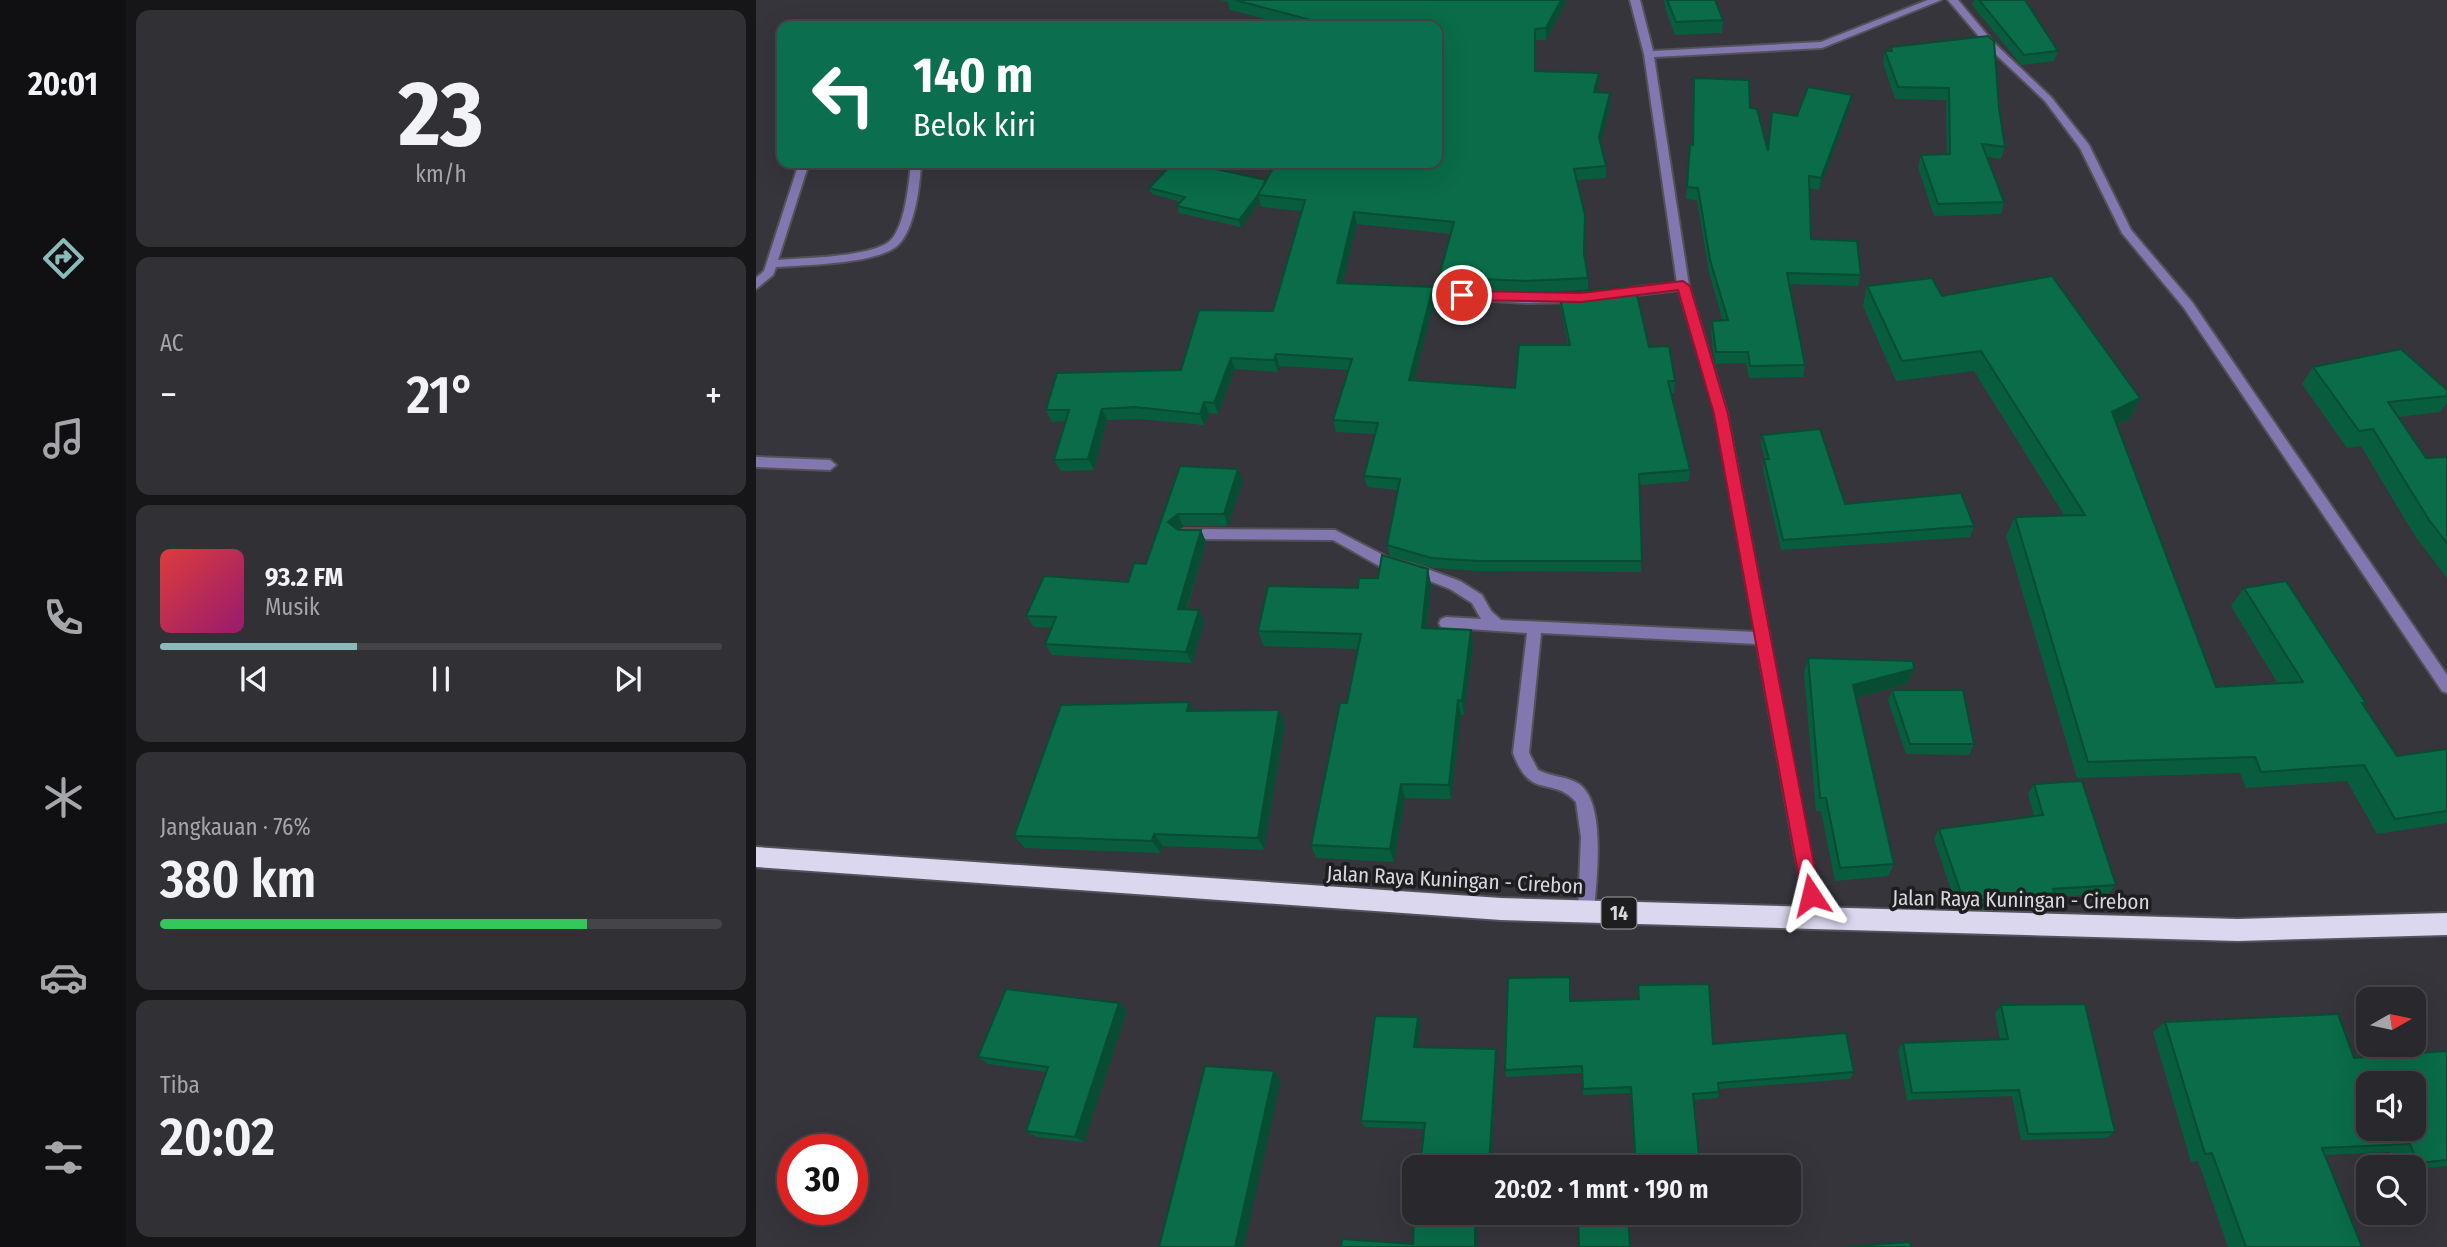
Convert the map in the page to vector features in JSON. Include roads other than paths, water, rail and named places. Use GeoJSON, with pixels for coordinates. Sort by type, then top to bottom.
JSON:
{"type":"FeatureCollection","features":[{"type":"Feature","properties":{"kind":"highway","name":"Jalan Raya Kuningan - Cirebon"},"geometry":{"type":"LineString","coordinates":[[756,857],[1487,908],[1586,912],[2238,930],[2447,924]]}},
{"type":"Feature","properties":{"kind":"street"},"geometry":{"type":"LineString","coordinates":[[1635,0],[1649,54],[1683,286],[1721,414],[1815,919]]}},
{"type":"Feature","properties":{"kind":"street"},"geometry":{"type":"LineString","coordinates":[[1649,54],[1822,45],[1936,0]]}},
{"type":"Feature","properties":{"kind":"street"},"geometry":{"type":"LineString","coordinates":[[1953,0],[1991,45],[2048,99],[2085,147],[2126,231],[2188,305],[2447,687]]}},
{"type":"Feature","properties":{"kind":"street"},"geometry":{"type":"LineString","coordinates":[[756,285],[765,279],[772,264],[802,168]]}},
{"type":"Feature","properties":{"kind":"street"},"geometry":{"type":"LineString","coordinates":[[772,264],[868,255],[892,246],[903,226],[915,168]]}},
{"type":"Feature","properties":{"kind":"street"},"geometry":{"type":"LineString","coordinates":[[1446,295],[1527,299],[1683,286]]}},
{"type":"Feature","properties":{"kind":"street"},"geometry":{"type":"LineString","coordinates":[[756,462],[830,465]]}},
{"type":"Feature","properties":{"kind":"street"},"geometry":{"type":"LineString","coordinates":[[1183,534],[1335,535],[1386,564],[1419,571],[1455,585],[1477,599],[1486,615],[1497,625]]}},
{"type":"Feature","properties":{"kind":"street"},"geometry":{"type":"LineString","coordinates":[[1446,623],[1762,638]]}},
{"type":"Feature","properties":{"kind":"street"},"geometry":{"type":"LineString","coordinates":[[1535,628],[1521,753],[1531,776],[1571,788],[1580,796],[1588,813],[1586,912]]}}]}
